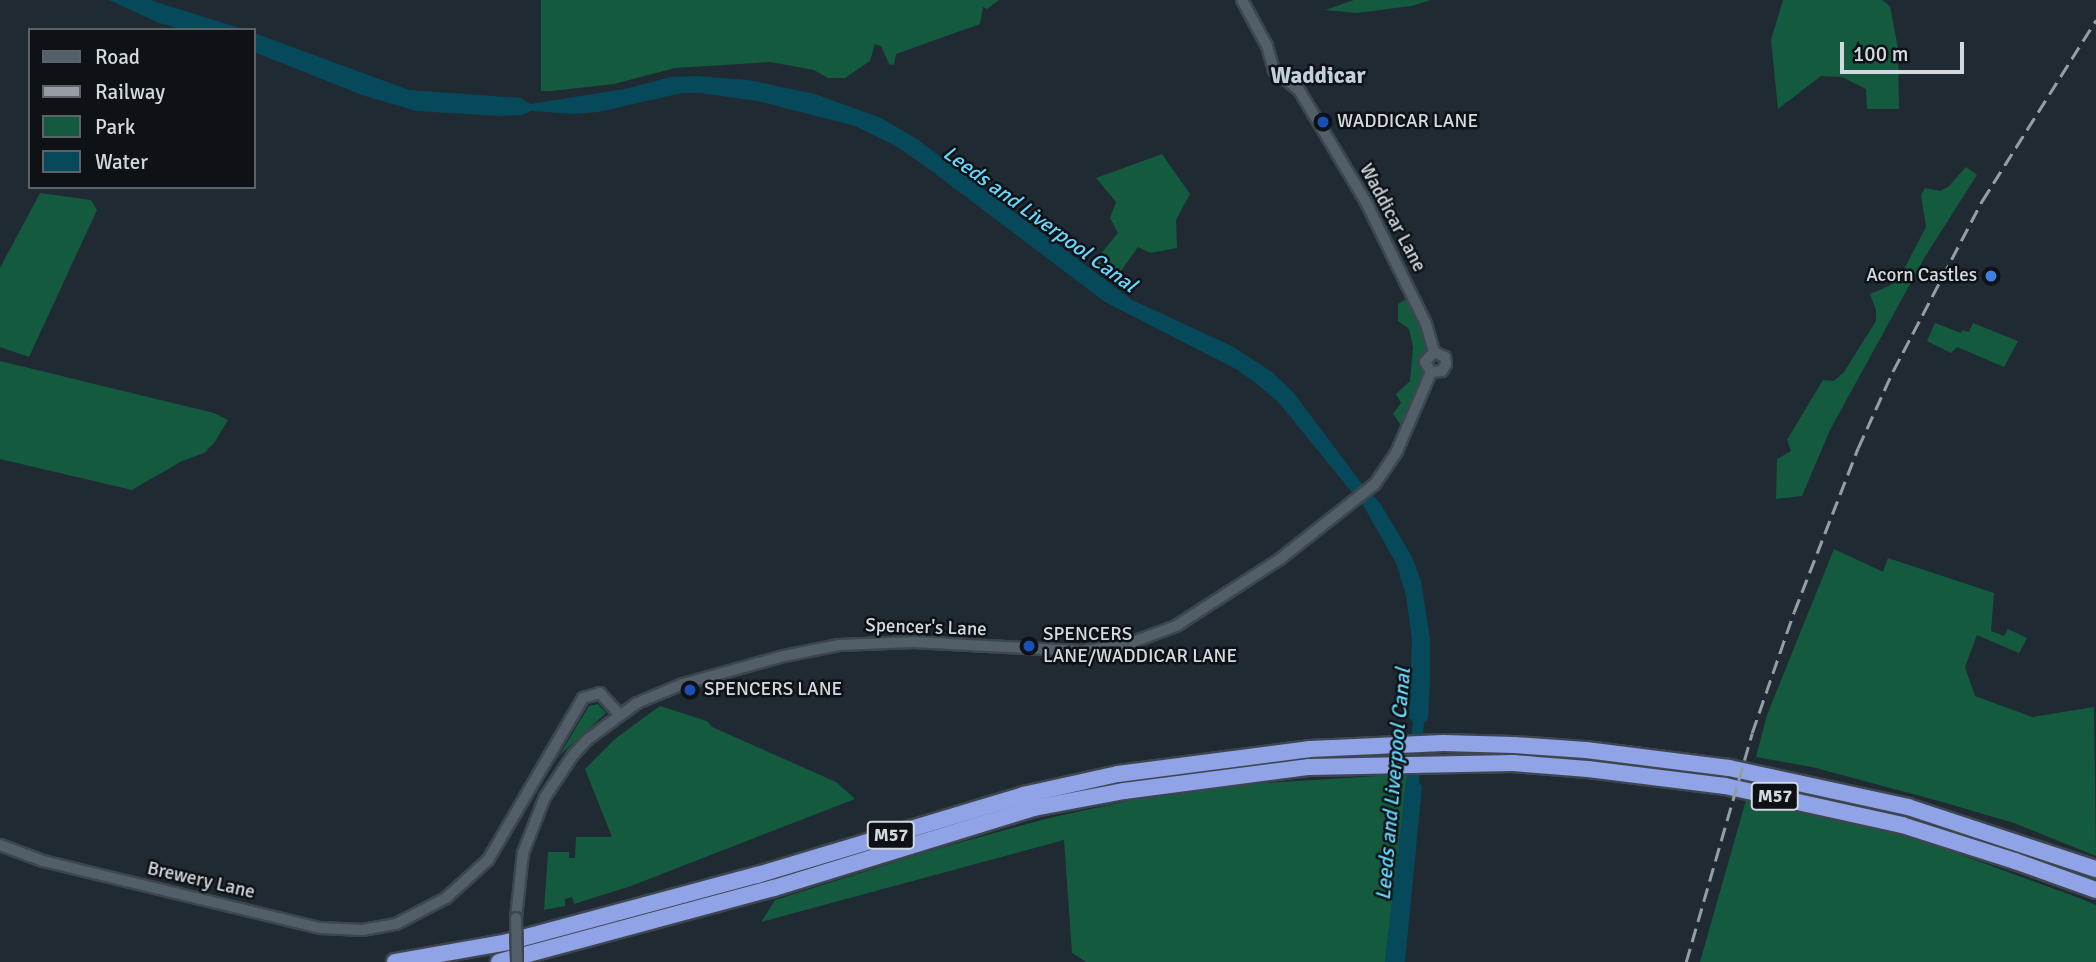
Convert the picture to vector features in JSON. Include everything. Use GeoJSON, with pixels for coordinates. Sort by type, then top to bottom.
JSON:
{"type":"FeatureCollection","features":[{"type":"Feature","properties":{"kind":"highway","name":"M57"},"geometry":{"type":"LineString","coordinates":[[395,962],[508,942],[757,875],[1037,792],[1118,774],[1310,749],[1443,743],[1586,750],[1729,768],[1908,807],[2096,869]]}},
{"type":"Feature","properties":{"kind":"highway","name":"M57"},"geometry":{"type":"LineString","coordinates":[[499,962],[774,888],[1034,808],[1216,778],[1309,767],[1443,763],[1588,769],[1726,786],[1902,825],[2096,890]]}},
{"type":"Feature","properties":{"kind":"street","name":"Waddicar Lane"},"geometry":{"type":"LineString","coordinates":[[1242,0],[1267,46],[1274,70],[1299,90],[1366,202],[1426,324],[1434,352]]}},
{"type":"Feature","properties":{"kind":"street"},"geometry":{"type":"LineString","coordinates":[[1434,352],[1444,357],[1446,364],[1442,371],[1431,372],[1425,362],[1434,352]]}},
{"type":"Feature","properties":{"kind":"street","name":"Spencer's Lane"},"geometry":{"type":"LineString","coordinates":[[517,962],[516,918],[523,853],[545,797],[573,755],[619,714],[659,692],[683,684],[784,656],[839,645],[913,642],[1080,651],[1122,646],[1176,626],[1228,595],[1280,559],[1375,484],[1397,451],[1431,372]]}},
{"type":"Feature","properties":{"kind":"street","name":"Brewery Lane"},"geometry":{"type":"LineString","coordinates":[[0,845],[43,862],[321,928],[362,930],[397,923],[446,898],[488,860],[583,698],[600,693],[619,714]]}},
{"type":"Feature","properties":{"kind":"green space"},"geometry":{"type":"Polygon","coordinates":[[[541,0],[999,0],[987,9],[983,7],[980,24],[896,54],[894,65],[889,64],[881,46],[875,44],[870,61],[845,78],[828,78],[814,70],[770,62],[675,68],[614,84],[541,91],[541,0]]]}},
{"type":"Feature","properties":{"kind":"green space"},"geometry":{"type":"Polygon","coordinates":[[[1354,0],[1431,0],[1411,6],[1357,13],[1325,10],[1354,0]]]}},
{"type":"Feature","properties":{"kind":"green space"},"geometry":{"type":"Polygon","coordinates":[[[1783,0],[1882,0],[1890,6],[1898,48],[1899,109],[1867,109],[1866,89],[1842,77],[1821,76],[1778,109],[1771,40],[1783,0]]]}},
{"type":"Feature","properties":{"kind":"green space"},"geometry":{"type":"Polygon","coordinates":[[[1162,154],[1190,194],[1176,220],[1177,248],[1150,253],[1138,247],[1116,278],[1094,262],[1118,233],[1110,218],[1116,202],[1096,178],[1162,154]]]}},
{"type":"Feature","properties":{"kind":"green space"},"geometry":{"type":"Polygon","coordinates":[[[1966,167],[1977,175],[1926,255],[1830,430],[1802,496],[1776,499],[1777,459],[1791,451],[1787,440],[1823,380],[1834,381],[1844,372],[1876,321],[1876,310],[1870,294],[1889,286],[1901,275],[1926,227],[1921,195],[1925,188],[1940,191],[1948,187],[1966,167]]]}},
{"type":"Feature","properties":{"kind":"green space"},"geometry":{"type":"Polygon","coordinates":[[[40,193],[91,200],[97,210],[29,357],[0,347],[0,268],[40,193]]]}},
{"type":"Feature","properties":{"kind":"green space"},"geometry":{"type":"Polygon","coordinates":[[[1413,295],[1434,352],[1406,432],[1393,414],[1401,403],[1396,394],[1410,381],[1413,347],[1409,329],[1398,321],[1398,304],[1413,295]]]}},
{"type":"Feature","properties":{"kind":"green space"},"geometry":{"type":"Polygon","coordinates":[[[1935,323],[1961,333],[1962,330],[1969,332],[1973,323],[2018,341],[2004,367],[1957,347],[1951,353],[1927,341],[1935,323]]]}},
{"type":"Feature","properties":{"kind":"green space"},"geometry":{"type":"Polygon","coordinates":[[[0,361],[214,413],[228,420],[214,443],[204,453],[182,461],[132,490],[0,459],[0,361]]]}},
{"type":"Feature","properties":{"kind":"green space"},"geometry":{"type":"Polygon","coordinates":[[[1834,549],[1883,572],[1888,558],[1994,593],[1991,631],[2004,636],[2008,629],[2027,638],[2019,653],[1977,635],[1965,667],[1975,696],[2032,717],[2094,707],[2096,856],[2014,823],[1939,801],[1812,767],[1756,757],[1767,715],[1834,549]]]}},
{"type":"Feature","properties":{"kind":"green space"},"geometry":{"type":"Polygon","coordinates":[[[598,704],[606,713],[560,755],[551,769],[589,706],[598,704]]]}},
{"type":"Feature","properties":{"kind":"green space"},"geometry":{"type":"Polygon","coordinates":[[[660,706],[707,721],[712,727],[836,782],[855,799],[631,886],[574,904],[572,897],[565,899],[565,906],[544,910],[548,852],[569,852],[569,858],[575,858],[576,837],[612,837],[585,769],[616,738],[660,706]]]}},
{"type":"Feature","properties":{"kind":"green space"},"geometry":{"type":"Polygon","coordinates":[[[1408,774],[1385,962],[1086,962],[1072,953],[1064,840],[761,922],[775,900],[933,850],[1049,818],[1156,795],[1235,785],[1408,774]]]}},
{"type":"Feature","properties":{"kind":"green space"},"geometry":{"type":"Polygon","coordinates":[[[1746,800],[1912,837],[2096,905],[2096,962],[1700,962],[1746,800]]]}},
{"type":"Feature","properties":{"kind":"water"},"geometry":{"type":"Polygon","coordinates":[[[109,0],[150,0],[240,28],[178,28],[159,23],[109,0]]]}},
{"type":"Feature","properties":{"kind":"water"},"geometry":{"type":"Polygon","coordinates":[[[256,34],[409,90],[521,98],[530,104],[625,89],[671,77],[697,76],[748,80],[815,94],[881,118],[917,139],[1132,300],[1232,346],[1272,372],[1293,392],[1362,484],[1380,503],[1412,557],[1421,581],[1430,639],[1430,683],[1428,719],[1424,723],[1419,782],[1422,787],[1405,962],[1385,962],[1413,722],[1409,717],[1412,640],[1406,595],[1396,563],[1364,507],[1279,403],[1257,384],[1236,369],[1105,302],[929,169],[896,146],[855,126],[758,101],[699,93],[682,93],[598,112],[574,114],[531,111],[522,115],[500,116],[416,111],[362,95],[256,53],[256,34]]]}},
{"type":"Feature","properties":{"kind":"railway"},"geometry":{"type":"LineString","coordinates":[[1686,962],[1752,733],[1794,612],[1858,448],[1893,371],[1982,201],[2096,20]]}},
{"type":"Feature","properties":{"kind":"place","name":"WADDICAR LANE"},"geometry":{"type":"Point","coordinates":[1323,122]}},
{"type":"Feature","properties":{"kind":"place","name":"Acorn Castles"},"geometry":{"type":"Point","coordinates":[1991,276]}},
{"type":"Feature","properties":{"kind":"place","name":"SPENCERS LANE/WADDICAR LANE"},"geometry":{"type":"Point","coordinates":[1029,646]}},
{"type":"Feature","properties":{"kind":"place","name":"SPENCERS LANE"},"geometry":{"type":"Point","coordinates":[690,690]}},
{"type":"Feature","properties":{"kind":"district","name":"Waddicar"},"geometry":{"type":"Point","coordinates":[1318,76]}},
{"type":"Feature","properties":{"kind":"water label","name":"Leeds and Liverpool Canal"},"geometry":{"type":"Point","coordinates":[1040,219]}},
{"type":"Feature","properties":{"kind":"water label","name":"Leeds and Liverpool Canal"},"geometry":{"type":"Point","coordinates":[1393,784]}}]}
